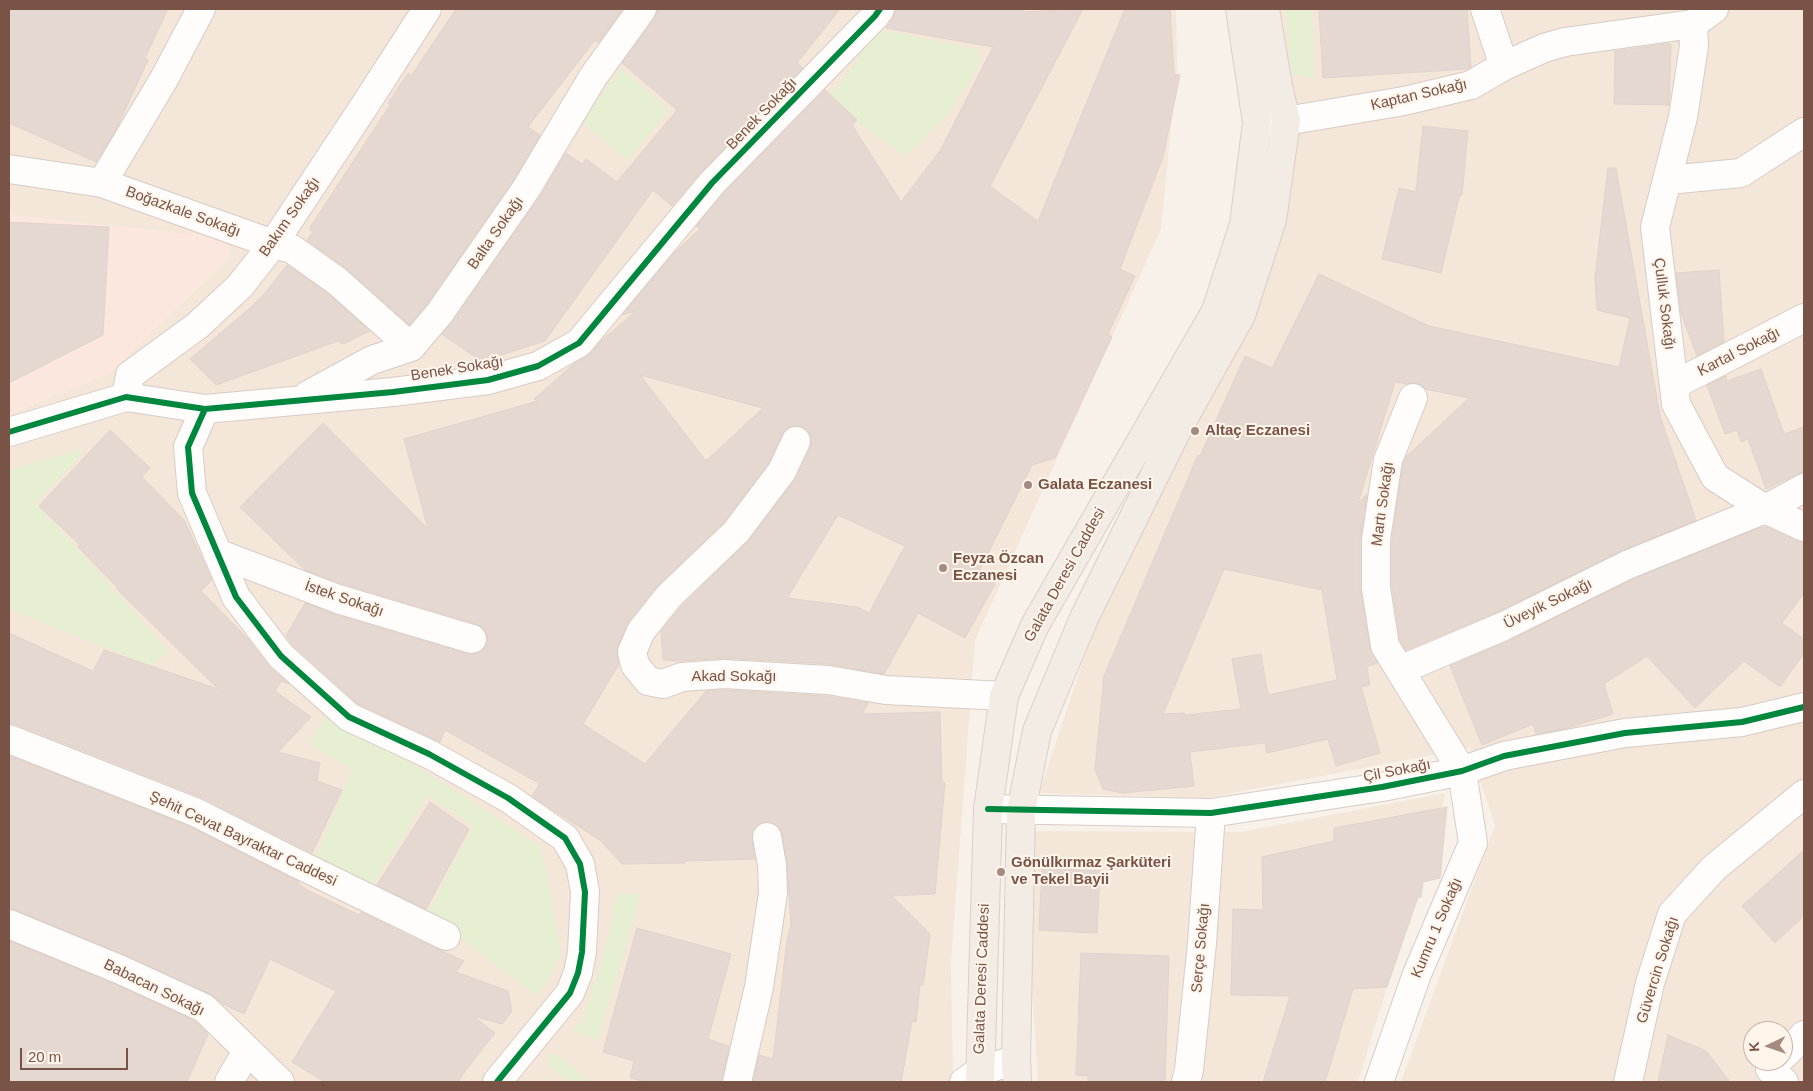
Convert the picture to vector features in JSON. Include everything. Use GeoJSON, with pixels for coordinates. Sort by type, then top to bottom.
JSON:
{"type":"FeatureCollection","features":[{"type":"Feature","properties":{"kind":"main road","name":"Galata Deresi Caddesi"},"geometry":{"type":"LineString","coordinates":[[974,1079],[988,809],[1004,696],[1036,625],[1216,311],[1244,224],[1257,122],[1240,9]]}},
{"type":"Feature","properties":{"kind":"main road"},"geometry":{"type":"LineString","coordinates":[[1017,1071],[1021,811],[1037,731],[1084,618],[1177,430],[1241,315],[1272,220],[1286,121],[1265,9]]}},
{"type":"Feature","properties":{"kind":"street"},"geometry":{"type":"LineString","coordinates":[[102,183],[164,79],[201,9]]}},
{"type":"Feature","properties":{"kind":"street","name":"Bakım Sokağı"},"geometry":{"type":"LineString","coordinates":[[126,397],[130,375],[197,326],[240,286],[273,244],[427,9]]}},
{"type":"Feature","properties":{"kind":"street","name":"Balta Sokağı"},"geometry":{"type":"LineString","coordinates":[[411,347],[439,314],[526,189],[592,77],[642,9]]}},
{"type":"Feature","properties":{"kind":"street","name":"Benek Sokağı"},"geometry":{"type":"LineString","coordinates":[[9,432],[126,397],[205,409],[393,392],[488,380],[538,366],[579,343],[712,183],[880,9]]}},
{"type":"Feature","properties":{"kind":"street"},"geometry":{"type":"LineString","coordinates":[[1486,9],[1504,66]]}},
{"type":"Feature","properties":{"kind":"street","name":"Kaptan Sokağı"},"geometry":{"type":"LineString","coordinates":[[1257,122],[1286,121],[1404,101],[1471,85],[1504,66],[1544,48],[1565,42],[1704,16]]}},
{"type":"Feature","properties":{"kind":"street","name":"Çulluk Sokağı"},"geometry":{"type":"LineString","coordinates":[[1704,16],[1694,46],[1684,108],[1668,180],[1655,227],[1676,404],[1715,477],[1764,509],[1804,527]]}},
{"type":"Feature","properties":{"kind":"street"},"geometry":{"type":"LineString","coordinates":[[1668,180],[1741,173],[1804,132]]}},
{"type":"Feature","properties":{"kind":"street","name":"Boğazkale Sokağı"},"geometry":{"type":"LineString","coordinates":[[9,169],[102,183],[273,244],[292,249],[337,281],[411,347]]}},
{"type":"Feature","properties":{"kind":"street","name":"Kartal Sokağı"},"geometry":{"type":"LineString","coordinates":[[1674,385],[1804,318]]}},
{"type":"Feature","properties":{"kind":"street"},"geometry":{"type":"LineString","coordinates":[[298,401],[372,360],[411,347]]}},
{"type":"Feature","properties":{"kind":"street","name":"Martı Sokağı"},"geometry":{"type":"LineString","coordinates":[[1400,670],[1385,646],[1376,588],[1376,540],[1388,460],[1413,398]]}},
{"type":"Feature","properties":{"kind":"street"},"geometry":{"type":"LineString","coordinates":[[205,409],[188,447],[192,493],[236,596],[281,656],[348,717],[429,754],[508,798],[565,838],[580,864],[585,892],[582,952],[578,972],[570,993],[497,1082]]}},
{"type":"Feature","properties":{"kind":"street","name":"Akad Sokağı"},"geometry":{"type":"LineString","coordinates":[[796,441],[782,471],[736,532],[669,596],[640,631],[632,652],[635,665],[648,681],[663,684],[682,677],[724,674],[828,680],[886,690],[1004,696]]}},
{"type":"Feature","properties":{"kind":"street","name":"Üveyik Sokağı"},"geometry":{"type":"LineString","coordinates":[[1400,670],[1504,626],[1627,565],[1764,509],[1804,488]]}},
{"type":"Feature","properties":{"kind":"street","name":"İstek Sokağı"},"geometry":{"type":"LineString","coordinates":[[218,552],[338,599],[472,639]]}},
{"type":"Feature","properties":{"kind":"street"},"geometry":{"type":"LineString","coordinates":[[1400,670],[1462,771]]}},
{"type":"Feature","properties":{"kind":"street","name":"Çil Sokağı"},"geometry":{"type":"LineString","coordinates":[[988,809],[1210,814],[1382,787],[1462,771],[1504,756],[1625,733],[1742,722],[1804,707]]}},
{"type":"Feature","properties":{"kind":"street","name":"Şehit Cevat Bayraktar Caddesi"},"geometry":{"type":"LineString","coordinates":[[9,739],[195,812],[446,936]]}},
{"type":"Feature","properties":{"kind":"street","name":"Kumru 1 Sokağı"},"geometry":{"type":"LineString","coordinates":[[1379,1082],[1417,974],[1473,843],[1462,771]]}},
{"type":"Feature","properties":{"kind":"street","name":"Güvercin Sokağı"},"geometry":{"type":"LineString","coordinates":[[1628,1082],[1650,983],[1672,914],[1714,868],[1804,794]]}},
{"type":"Feature","properties":{"kind":"street","name":"Serçe Sokağı"},"geometry":{"type":"LineString","coordinates":[[1186,1082],[1189,1070],[1202,943],[1210,814]]}},
{"type":"Feature","properties":{"kind":"street"},"geometry":{"type":"LineString","coordinates":[[737,1082],[759,987],[773,893],[772,865],[767,837]]}},
{"type":"Feature","properties":{"kind":"street","name":"Babacan Sokağı"},"geometry":{"type":"LineString","coordinates":[[9,924],[120,970],[204,1008],[280,1082]]}},
{"type":"Feature","properties":{"kind":"street"},"geometry":{"type":"LineString","coordinates":[[1793,1046],[1804,1035]]}},
{"type":"Feature","properties":{"kind":"street"},"geometry":{"type":"LineString","coordinates":[[229,1082],[247,1051]]}},
{"type":"Feature","properties":{"kind":"street"},"geometry":{"type":"LineString","coordinates":[[974,1079],[1017,1071]]}},
{"type":"Feature","properties":{"kind":"street"},"geometry":{"type":"LineString","coordinates":[[1772,1071],[1784,1082]]}},
{"type":"Feature","properties":{"kind":"shaded area"},"geometry":{"type":"Polygon","coordinates":[[[9,9],[1176,9],[1177,67],[1161,229],[975,640],[951,963],[953,1082],[9,1082],[9,414],[110,373],[225,238],[9,215],[9,9]]]}},
{"type":"Feature","properties":{"kind":"shaded area"},"geometry":{"type":"Polygon","coordinates":[[[1254,9],[1804,9],[1804,1082],[1401,1082],[1495,825],[1469,748],[1206,798],[1039,793],[1130,521],[1251,194],[1254,9]]]}},
{"type":"Feature","properties":{"kind":"shaded area"},"geometry":{"type":"Polygon","coordinates":[[[9,215],[225,238],[230,258],[110,373],[9,414],[9,215]]]}},
{"type":"Feature","properties":{"kind":"shaded area"},"geometry":{"type":"Polygon","coordinates":[[[1446,793],[1358,1082],[1038,1082],[1022,831],[1241,832],[1446,793]]]}},
{"type":"Feature","properties":{"kind":"green space"},"geometry":{"type":"Polygon","coordinates":[[[1285,9],[1312,9],[1315,78],[1291,74],[1285,9]]]}},
{"type":"Feature","properties":{"kind":"green space"},"geometry":{"type":"Polygon","coordinates":[[[879,29],[979,50],[980,65],[946,117],[906,156],[827,101],[879,29]]]}},
{"type":"Feature","properties":{"kind":"green space"},"geometry":{"type":"Polygon","coordinates":[[[621,68],[669,110],[627,161],[582,122],[621,68]]]}},
{"type":"Feature","properties":{"kind":"green space"},"geometry":{"type":"Polygon","coordinates":[[[78,450],[82,454],[36,503],[169,651],[152,666],[9,609],[9,470],[78,450]]]}},
{"type":"Feature","properties":{"kind":"green space"},"geometry":{"type":"Polygon","coordinates":[[[328,712],[370,740],[455,790],[541,847],[562,954],[538,996],[428,913],[473,826],[428,796],[372,887],[314,860],[353,769],[308,743],[328,712]]]}},
{"type":"Feature","properties":{"kind":"green space"},"geometry":{"type":"Polygon","coordinates":[[[617,893],[641,894],[598,1040],[574,1031],[583,1019],[605,949],[617,893]]]}},
{"type":"Feature","properties":{"kind":"green space"},"geometry":{"type":"Polygon","coordinates":[[[554,1052],[590,1082],[570,1082],[547,1064],[554,1052]]]}},
{"type":"Feature","properties":{"kind":"building"},"geometry":{"type":"Polygon","coordinates":[[[9,9],[168,9],[145,58],[148,60],[116,130],[96,162],[9,123],[9,9]]]}},
{"type":"Feature","properties":{"kind":"building"},"geometry":{"type":"Polygon","coordinates":[[[456,9],[623,9],[598,43],[595,40],[528,127],[540,135],[513,181],[427,304],[409,325],[347,269],[307,240],[313,232],[309,229],[390,105],[388,103],[408,73],[411,76],[456,9]]]}},
{"type":"Feature","properties":{"kind":"building"},"geometry":{"type":"Polygon","coordinates":[[[657,9],[840,9],[797,63],[803,68],[701,172],[672,206],[653,190],[545,341],[501,355],[491,353],[484,363],[442,334],[539,198],[566,153],[582,164],[586,159],[617,182],[677,110],[622,63],[655,18],[657,9]]]}},
{"type":"Feature","properties":{"kind":"building"},"geometry":{"type":"Polygon","coordinates":[[[895,9],[1023,9],[1023,12],[1083,9],[990,186],[1038,221],[1125,9],[1170,9],[1174,74],[1180,75],[1163,157],[1120,269],[1135,276],[1108,334],[1112,337],[1055,458],[1032,465],[977,575],[995,584],[965,638],[918,613],[884,674],[829,664],[725,658],[682,661],[663,660],[661,631],[681,607],[748,541],[796,478],[812,440],[808,432],[802,427],[794,426],[782,434],[769,463],[724,522],[658,585],[629,621],[618,646],[617,656],[619,664],[583,724],[645,764],[706,691],[724,690],[826,696],[868,703],[862,714],[940,712],[942,784],[945,783],[935,894],[892,896],[930,934],[923,985],[920,985],[916,1022],[912,1021],[901,1082],[753,1082],[759,1055],[773,1059],[787,940],[791,925],[787,862],[779,827],[773,823],[765,822],[757,825],[753,831],[752,839],[755,859],[622,864],[601,841],[532,796],[540,784],[445,730],[440,742],[358,704],[293,645],[286,636],[305,603],[334,614],[468,654],[476,654],[482,651],[487,644],[487,635],[483,628],[476,624],[343,584],[305,570],[240,507],[323,423],[428,529],[404,439],[538,401],[534,399],[576,362],[591,353],[601,341],[636,311],[622,315],[675,252],[700,229],[696,226],[724,193],[825,90],[857,120],[852,125],[901,202],[941,149],[993,47],[886,28],[893,18],[895,9]],[[640,375],[706,461],[763,408],[640,375]],[[838,515],[787,598],[857,607],[869,613],[905,546],[838,515]]]}},
{"type":"Feature","properties":{"kind":"building"},"geometry":{"type":"Polygon","coordinates":[[[1319,9],[1467,9],[1471,67],[1468,69],[1323,78],[1319,9]]]}},
{"type":"Feature","properties":{"kind":"building"},"geometry":{"type":"Polygon","coordinates":[[[1671,44],[1669,105],[1614,104],[1615,51],[1671,44]]]}},
{"type":"Feature","properties":{"kind":"building"},"geometry":{"type":"Polygon","coordinates":[[[1423,126],[1468,131],[1462,195],[1460,194],[1441,273],[1382,259],[1399,188],[1416,192],[1423,126]]]}},
{"type":"Feature","properties":{"kind":"building"},"geometry":{"type":"Polygon","coordinates":[[[1608,168],[1616,168],[1660,416],[1696,520],[1621,551],[1497,612],[1406,650],[1400,640],[1392,587],[1392,540],[1403,464],[1406,457],[1469,398],[1425,389],[1418,383],[1395,382],[1358,503],[1367,494],[1360,539],[1360,588],[1370,648],[1377,663],[1367,667],[1370,685],[1361,687],[1380,753],[1336,766],[1328,739],[1267,753],[1265,743],[1190,752],[1194,786],[1123,793],[1103,789],[1095,769],[1104,676],[1198,455],[1200,456],[1245,356],[1272,368],[1319,274],[1429,326],[1619,367],[1630,318],[1597,310],[1595,278],[1608,168]],[[1224,569],[1163,714],[1184,713],[1185,715],[1241,709],[1232,659],[1261,654],[1268,695],[1337,680],[1322,590],[1224,569]]]}},
{"type":"Feature","properties":{"kind":"building"},"geometry":{"type":"Polygon","coordinates":[[[9,222],[109,227],[103,335],[9,383],[9,222]]]}},
{"type":"Feature","properties":{"kind":"building"},"geometry":{"type":"Polygon","coordinates":[[[287,265],[327,293],[370,331],[343,344],[338,341],[216,385],[190,359],[251,307],[265,293],[287,265]]]}},
{"type":"Feature","properties":{"kind":"building"},"geometry":{"type":"Polygon","coordinates":[[[1719,270],[1724,342],[1697,356],[1681,313],[1676,273],[1719,270]]]}},
{"type":"Feature","properties":{"kind":"building"},"geometry":{"type":"Polygon","coordinates":[[[1761,369],[1784,434],[1804,427],[1804,472],[1766,489],[1748,439],[1741,442],[1737,430],[1725,434],[1707,385],[1726,376],[1727,381],[1761,369]]]}},
{"type":"Feature","properties":{"kind":"building"},"geometry":{"type":"Polygon","coordinates":[[[110,430],[150,468],[142,477],[184,520],[212,580],[201,591],[248,639],[270,668],[289,684],[281,681],[275,691],[311,717],[278,752],[320,763],[317,781],[342,790],[312,853],[201,797],[15,724],[9,724],[9,633],[93,671],[104,650],[218,689],[116,588],[78,547],[80,545],[39,506],[110,430]]]}},
{"type":"Feature","properties":{"kind":"building"},"geometry":{"type":"Polygon","coordinates":[[[1767,527],[1797,541],[1804,542],[1804,593],[1782,623],[1804,639],[1804,653],[1780,687],[1744,661],[1695,708],[1647,656],[1604,684],[1613,714],[1564,729],[1536,734],[1533,724],[1482,745],[1450,666],[1511,640],[1633,579],[1759,528],[1767,527]]]}},
{"type":"Feature","properties":{"kind":"building"},"geometry":{"type":"Polygon","coordinates":[[[9,756],[189,826],[299,882],[298,884],[309,891],[359,915],[361,912],[464,961],[456,972],[508,991],[512,1011],[502,1024],[473,1016],[495,1033],[458,1082],[325,1082],[292,1062],[336,991],[270,959],[244,1014],[223,1004],[210,994],[127,956],[9,909],[9,756]]]}},
{"type":"Feature","properties":{"kind":"building"},"geometry":{"type":"Polygon","coordinates":[[[430,802],[469,829],[426,909],[377,885],[430,802]]]}},
{"type":"Feature","properties":{"kind":"building"},"geometry":{"type":"Polygon","coordinates":[[[1447,807],[1440,878],[1423,882],[1421,897],[1418,897],[1387,987],[1353,989],[1325,1082],[1263,1082],[1290,996],[1231,995],[1233,909],[1263,910],[1262,857],[1334,841],[1334,828],[1447,807]]]}},
{"type":"Feature","properties":{"kind":"building"},"geometry":{"type":"Polygon","coordinates":[[[1804,850],[1804,916],[1775,943],[1742,906],[1804,850]]]}},
{"type":"Feature","properties":{"kind":"building"},"geometry":{"type":"Polygon","coordinates":[[[1042,868],[1100,871],[1097,933],[1039,930],[1042,868]]]}},
{"type":"Feature","properties":{"kind":"building"},"geometry":{"type":"Polygon","coordinates":[[[637,928],[731,954],[708,1039],[729,1046],[722,1082],[646,1082],[630,1078],[634,1061],[603,1052],[637,928]]]}},
{"type":"Feature","properties":{"kind":"building"},"geometry":{"type":"Polygon","coordinates":[[[9,941],[115,984],[195,1021],[208,1034],[187,1082],[9,1082],[9,941]]]}},
{"type":"Feature","properties":{"kind":"building"},"geometry":{"type":"Polygon","coordinates":[[[1081,953],[1169,956],[1165,1082],[1088,1082],[1088,1076],[1076,1075],[1081,953]]]}},
{"type":"Feature","properties":{"kind":"building"},"geometry":{"type":"Polygon","coordinates":[[[1668,1035],[1706,1051],[1730,1082],[1658,1082],[1668,1035]]]}},
{"type":"Feature","properties":{"kind":"cycle path"},"geometry":{"type":"LineString","coordinates":[[9,432],[126,397],[205,409],[393,392],[488,380],[538,366],[579,343],[712,183],[880,9]]}},
{"type":"Feature","properties":{"kind":"cycle path"},"geometry":{"type":"LineString","coordinates":[[205,409],[188,447],[192,493],[236,597],[281,656],[349,717],[429,754],[508,798],[565,838],[580,864],[585,892],[582,952],[578,973],[570,993],[497,1082]]}},
{"type":"Feature","properties":{"kind":"cycle path"},"geometry":{"type":"LineString","coordinates":[[988,809],[1211,813],[1382,787],[1462,771],[1504,756],[1625,733],[1742,722],[1804,707]]}},
{"type":"Feature","properties":{"kind":"place","name":"Altaç Eczanesi"},"geometry":{"type":"Point","coordinates":[1195,431]}},
{"type":"Feature","properties":{"kind":"place","name":"Galata Eczanesi"},"geometry":{"type":"Point","coordinates":[1028,485]}},
{"type":"Feature","properties":{"kind":"place","name":"Feyza Özcan Eczanesi"},"geometry":{"type":"Point","coordinates":[943,568]}},
{"type":"Feature","properties":{"kind":"place","name":"Gönülkırmaz Şarküteri ve Tekel Bayii"},"geometry":{"type":"Point","coordinates":[1001,872]}}]}
